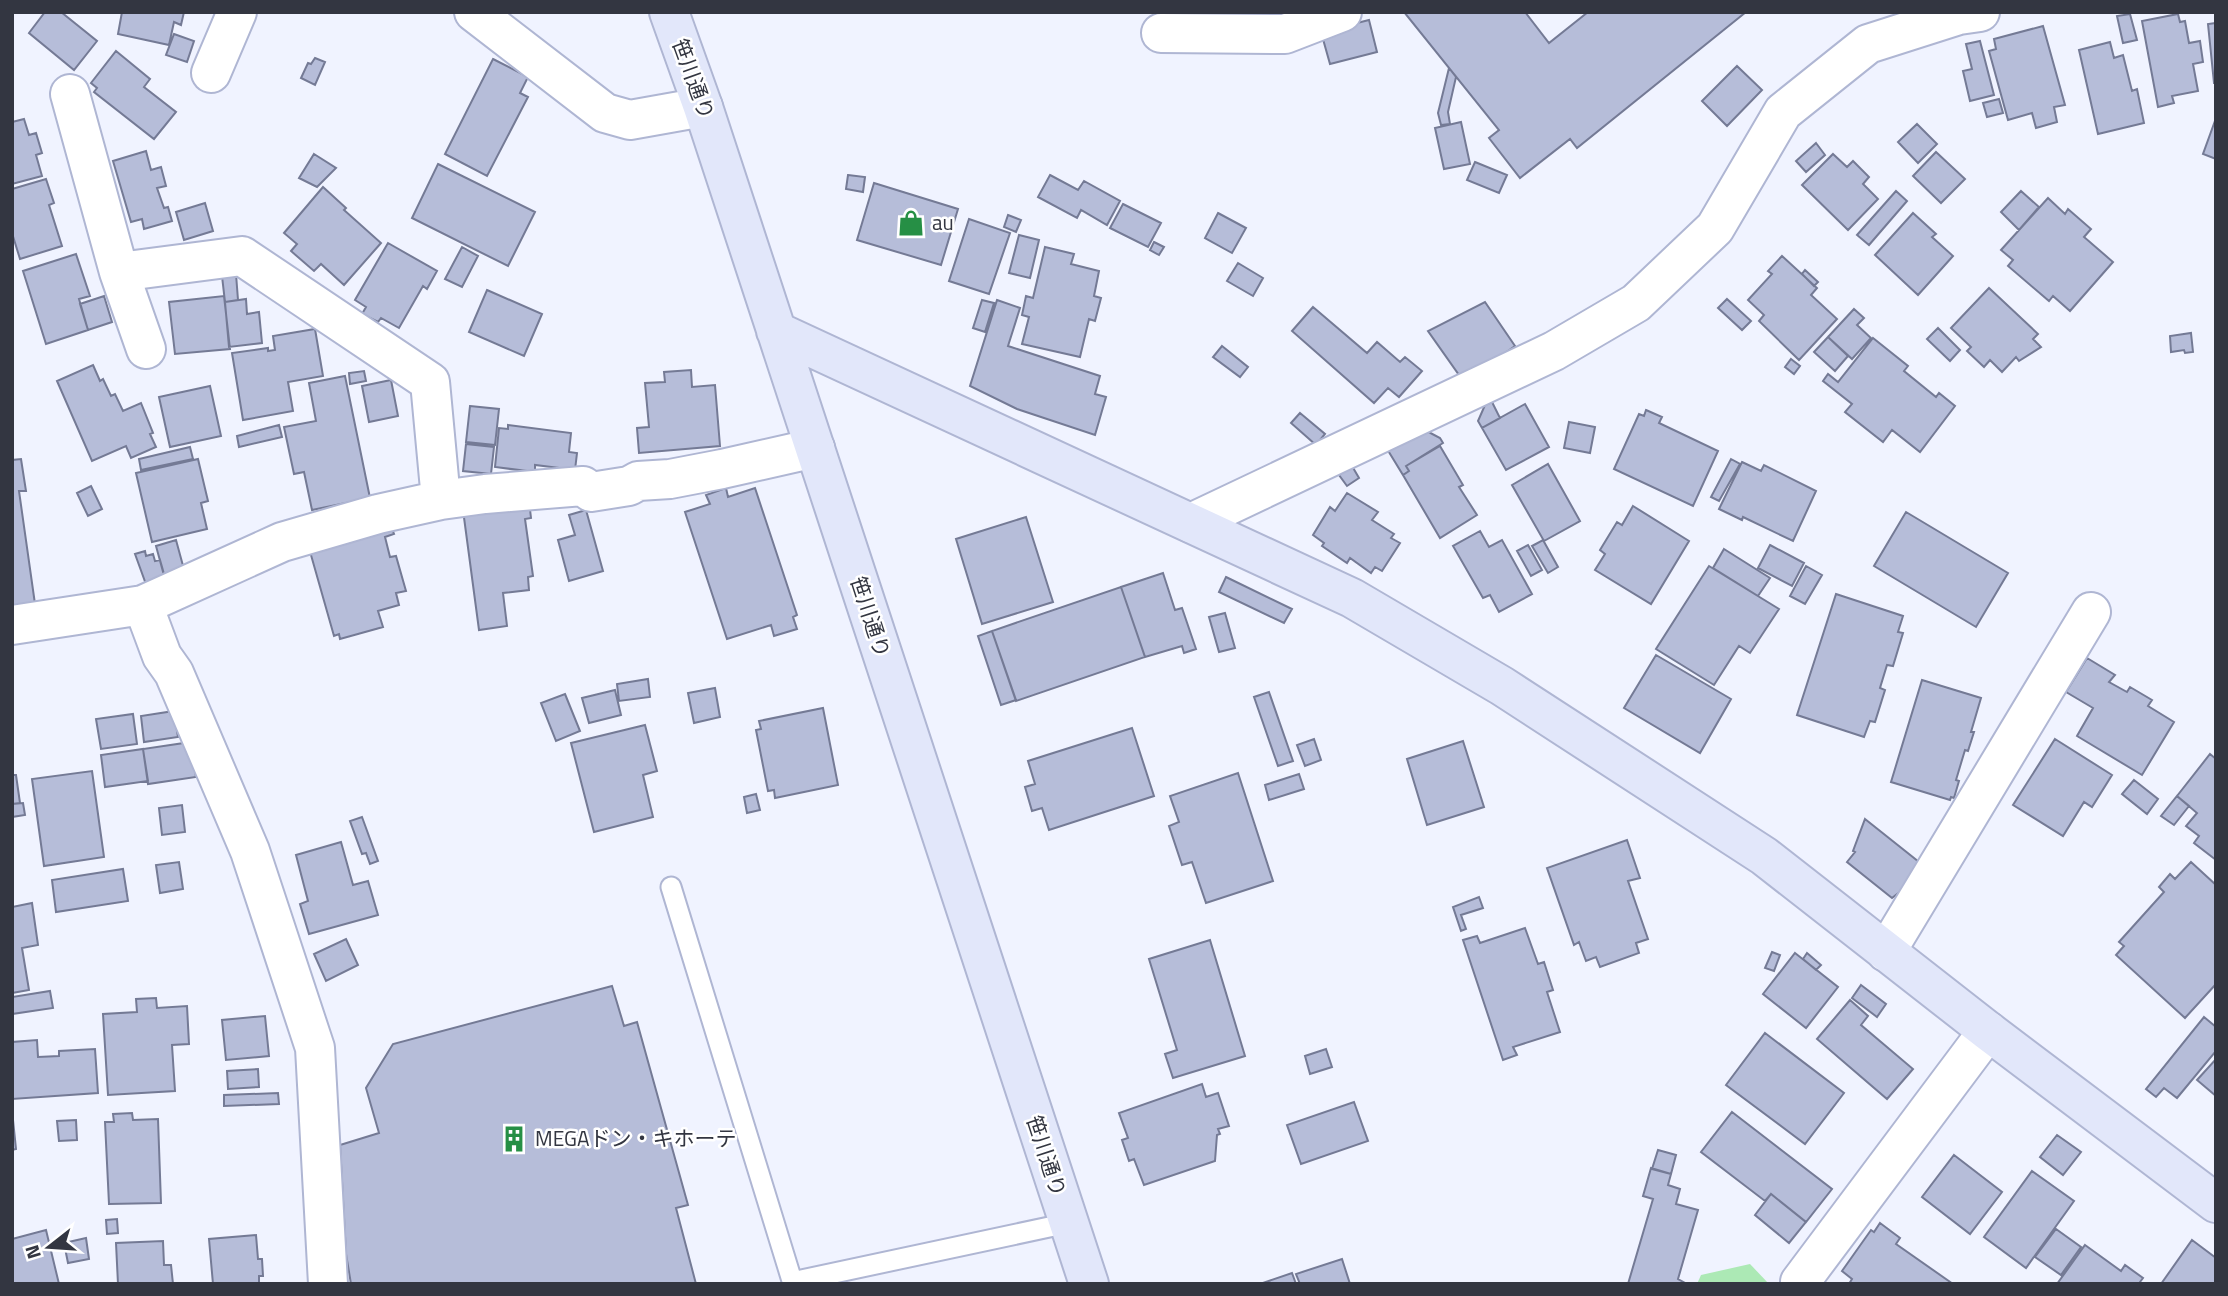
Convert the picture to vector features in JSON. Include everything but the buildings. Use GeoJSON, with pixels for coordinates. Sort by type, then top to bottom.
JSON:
{"type":"FeatureCollection","features":[{"type":"Feature","properties":{"kind":"street"},"geometry":{"type":"LineString","coordinates":[[211,73],[237,12]]}},
{"type":"Feature","properties":{"kind":"street"},"geometry":{"type":"LineString","coordinates":[[474,12],[605,113],[630,120],[704,107]]}},
{"type":"Feature","properties":{"kind":"street","name":"笹川通り"},"geometry":{"type":"LineString","coordinates":[[669,12],[704,107],[1089,1284]]}},
{"type":"Feature","properties":{"kind":"street"},"geometry":{"type":"LineString","coordinates":[[1161,33],[1285,34],[1342,12]]}},
{"type":"Feature","properties":{"kind":"street"},"geometry":{"type":"LineString","coordinates":[[1191,523],[1554,351],[1636,303],[1715,228],[1783,112],[1868,44],[1959,15],[1980,12]]}},
{"type":"Feature","properties":{"kind":"street"},"geometry":{"type":"LineString","coordinates":[[70,94],[119,272],[146,349]]}},
{"type":"Feature","properties":{"kind":"street"},"geometry":{"type":"LineString","coordinates":[[119,272],[242,256],[430,382],[441,500]]}},
{"type":"Feature","properties":{"kind":"street"},"geometry":{"type":"LineString","coordinates":[[776,331],[1352,598],[1502,686],[1764,856],[1988,1031],[2216,1203]]}},
{"type":"Feature","properties":{"kind":"street"},"geometry":{"type":"LineString","coordinates":[[12,625],[143,605],[282,542],[379,514],[441,500],[583,486],[590,492],[629,486],[638,481],[670,479],[722,469],[816,448]]}},
{"type":"Feature","properties":{"kind":"street"},"geometry":{"type":"LineString","coordinates":[[143,605],[162,656],[174,673],[250,851],[315,1048],[328,1284]]}},
{"type":"Feature","properties":{"kind":"street"},"geometry":{"type":"LineString","coordinates":[[1886,952],[2091,612]]}},
{"type":"Feature","properties":{"kind":"street"},"geometry":{"type":"LineString","coordinates":[[1802,1284],[1800,1282],[1880,1173],[1988,1031]]}},
{"type":"Feature","properties":{"kind":"lane"},"geometry":{"type":"LineString","coordinates":[[671,887],[792,1283],[1068,1223]]}},
{"type":"Feature","properties":{"kind":"green space"},"geometry":{"type":"Polygon","coordinates":[[[1750,1264],[1769,1284],[1697,1284],[1701,1275],[1750,1264]]]}},
{"type":"Feature","properties":{"kind":"place","name":"au"},"geometry":{"type":"Point","coordinates":[911,223]}},
{"type":"Feature","properties":{"kind":"place","name":"MEGAドン・キホーテ"},"geometry":{"type":"Point","coordinates":[514,1139]}}]}
